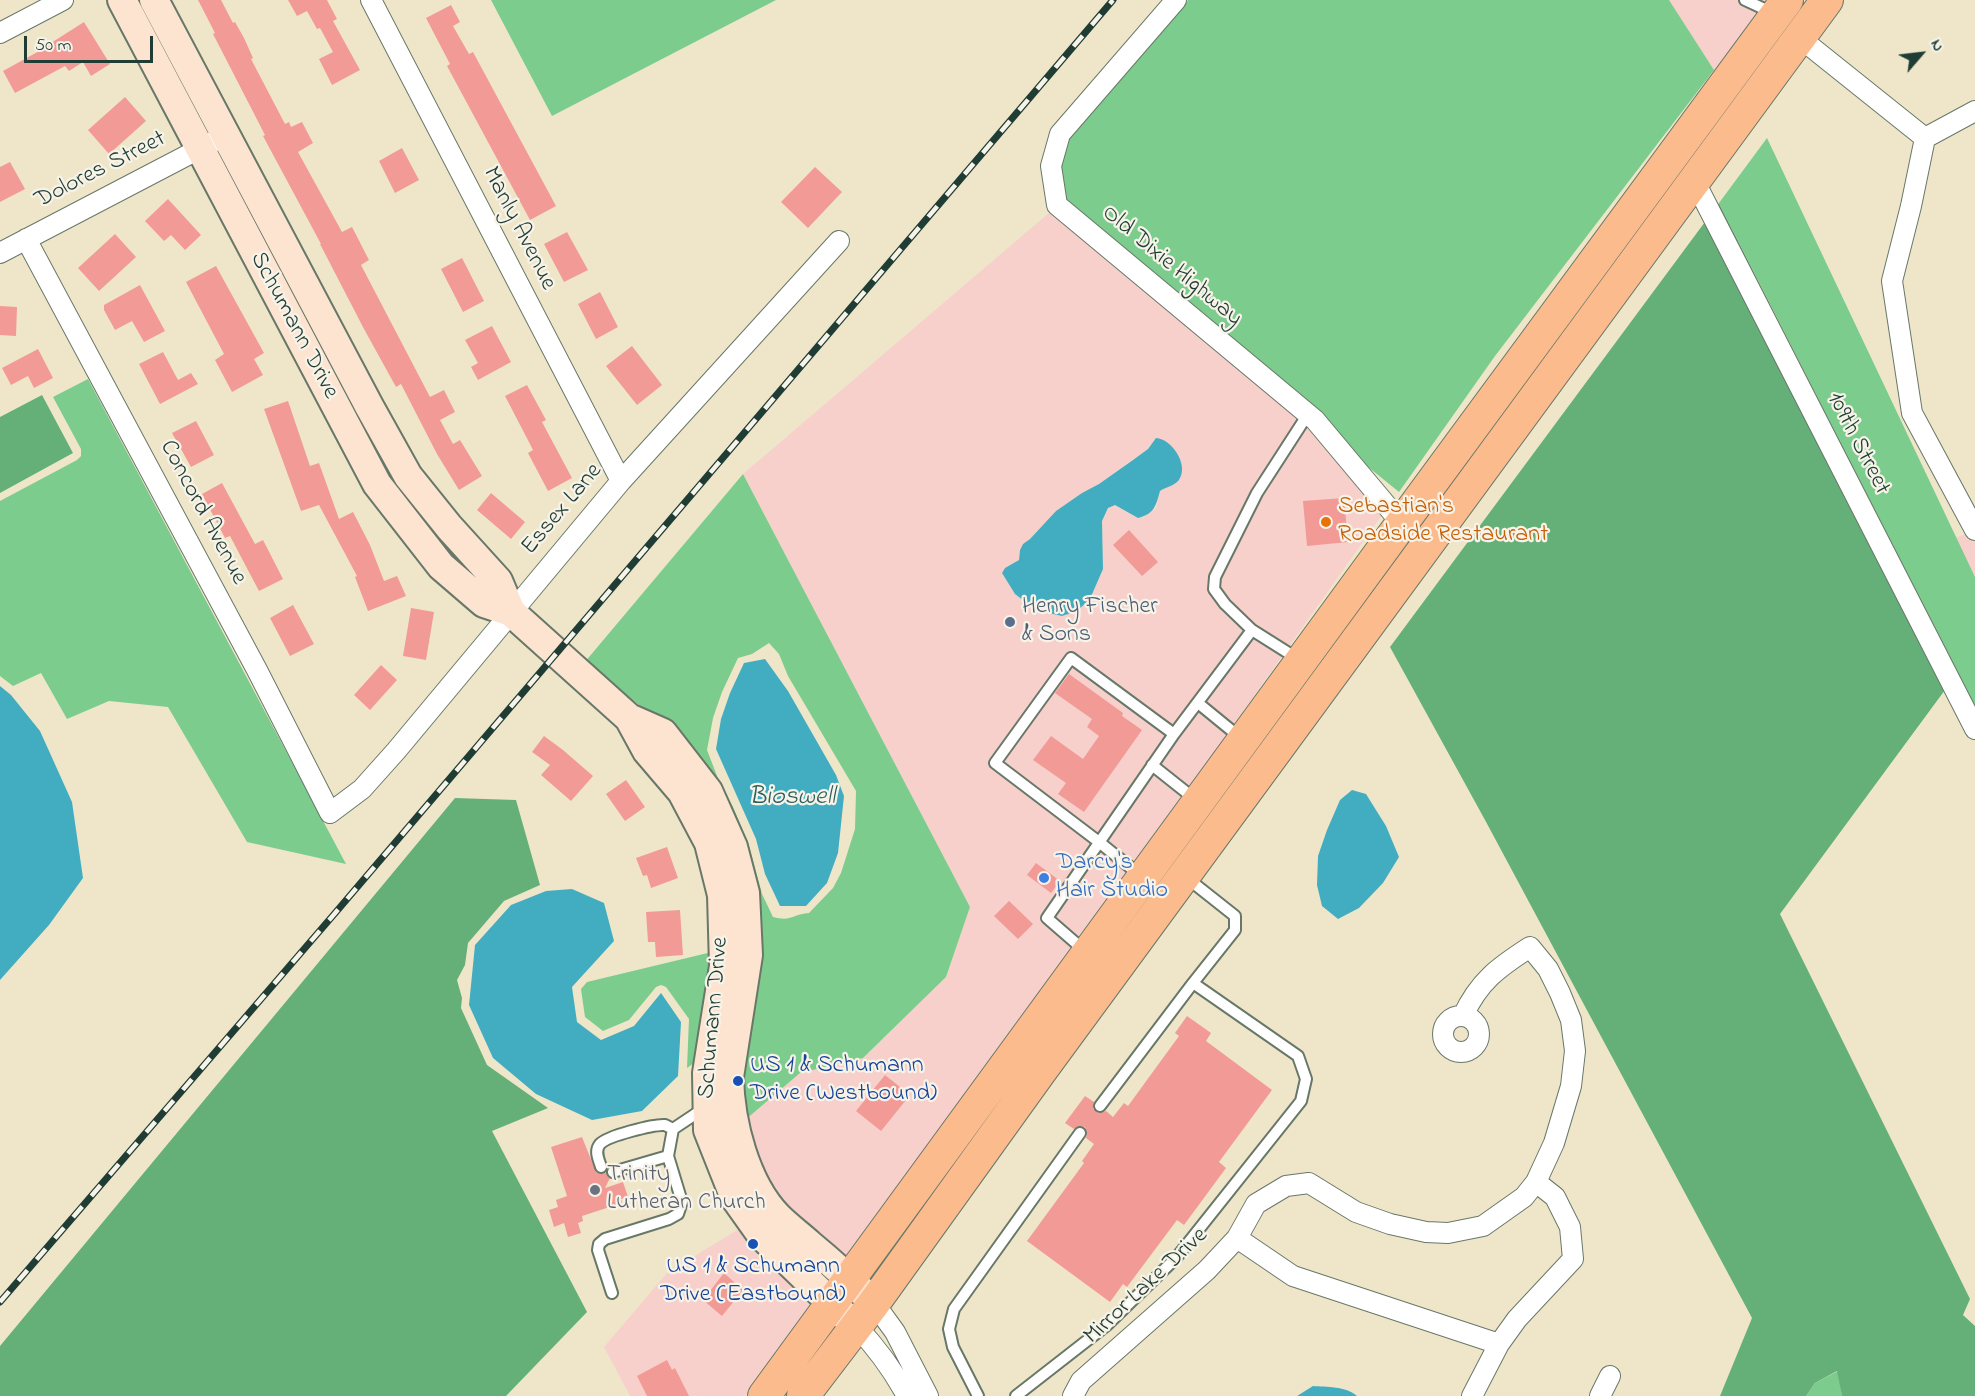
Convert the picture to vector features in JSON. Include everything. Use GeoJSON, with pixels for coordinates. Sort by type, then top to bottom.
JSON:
{"type":"FeatureCollection","features":[{"type":"Feature","properties":{"kind":"main road"},"geometry":{"type":"LineString","coordinates":[[803,1396],[1827,0]]}},
{"type":"Feature","properties":{"kind":"main road"},"geometry":{"type":"LineString","coordinates":[[764,1396],[1402,523],[1786,5],[1795,17],[1800,38]]}},
{"type":"Feature","properties":{"kind":"street"},"geometry":{"type":"LineString","coordinates":[[0,33],[63,0]]}},
{"type":"Feature","properties":{"kind":"street","name":"Schumann Drive"},"geometry":{"type":"LineString","coordinates":[[122,0],[377,484],[441,566],[484,603],[511,612],[629,718],[663,733],[708,791],[733,847],[745,893],[748,955],[729,1077],[708,1130],[735,1198],[762,1236],[832,1305],[865,1314]]}},
{"type":"Feature","properties":{"kind":"street","name":"Schumann Drive"},"geometry":{"type":"LineString","coordinates":[[154,0],[404,469],[449,527],[498,581],[511,612]]}},
{"type":"Feature","properties":{"kind":"street","name":"Manly Avenue"},"geometry":{"type":"LineString","coordinates":[[371,0],[621,481]]}},
{"type":"Feature","properties":{"kind":"street","name":"Old Dixie Highway"},"geometry":{"type":"LineString","coordinates":[[1176,0],[1060,134],[1051,166],[1057,205],[1315,420],[1424,549]]}},
{"type":"Feature","properties":{"kind":"street"},"geometry":{"type":"LineString","coordinates":[[1800,38],[1924,138]]}},
{"type":"Feature","properties":{"kind":"street"},"geometry":{"type":"LineString","coordinates":[[1924,138],[1975,111]]}},
{"type":"Feature","properties":{"kind":"street","name":"Dolores Street"},"geometry":{"type":"LineString","coordinates":[[0,253],[226,135]]}},
{"type":"Feature","properties":{"kind":"street"},"geometry":{"type":"LineString","coordinates":[[1924,138],[1911,206],[1892,281],[1912,413],[1975,530]]}},
{"type":"Feature","properties":{"kind":"street","name":"109th Street"},"geometry":{"type":"LineString","coordinates":[[1695,182],[1975,729]]}},
{"type":"Feature","properties":{"kind":"street","name":"Concord Avenue"},"geometry":{"type":"LineString","coordinates":[[26,239],[257,670],[330,813]]}},
{"type":"Feature","properties":{"kind":"street","name":"Essex Lane"},"geometry":{"type":"LineString","coordinates":[[330,813],[362,789],[621,481],[839,241]]}},
{"type":"Feature","properties":{"kind":"street"},"geometry":{"type":"LineString","coordinates":[[290,320],[315,305]]}},
{"type":"Feature","properties":{"kind":"street"},"geometry":{"type":"LineString","coordinates":[[377,484],[404,469]]}},
{"type":"Feature","properties":{"kind":"street","name":"Mirror Lake Drive"},"geometry":{"type":"LineString","coordinates":[[1073,1396],[1081,1382],[1207,1270],[1237,1238],[1256,1204],[1286,1185],[1309,1183],[1356,1212],[1390,1224],[1426,1232],[1448,1233],[1483,1226],[1524,1197],[1536,1182],[1554,1143],[1571,1086],[1575,1052],[1571,1020],[1548,969],[1530,947],[1487,979],[1472,996],[1463,1016]]}},
{"type":"Feature","properties":{"kind":"street","name":"Schumann Drive"},"geometry":{"type":"LineString","coordinates":[[718,1100],[735,1127],[752,1181],[777,1216],[850,1280],[865,1314]]}},
{"type":"Feature","properties":{"kind":"street"},"geometry":{"type":"LineString","coordinates":[[1472,1396],[1499,1344],[1517,1319],[1573,1259],[1570,1227],[1555,1197],[1536,1182]]}},
{"type":"Feature","properties":{"kind":"street"},"geometry":{"type":"LineString","coordinates":[[1237,1238],[1293,1276],[1499,1344]]}},
{"type":"Feature","properties":{"kind":"street"},"geometry":{"type":"LineString","coordinates":[[865,1314],[872,1342],[907,1396]]}},
{"type":"Feature","properties":{"kind":"street"},"geometry":{"type":"LineString","coordinates":[[865,1314],[895,1332],[928,1396]]}},
{"type":"Feature","properties":{"kind":"street"},"geometry":{"type":"LineString","coordinates":[[1600,1396],[1610,1376]]}},
{"type":"Feature","properties":{"kind":"lane"},"geometry":{"type":"LineString","coordinates":[[1745,0],[1786,5]]}},
{"type":"Feature","properties":{"kind":"lane"},"geometry":{"type":"LineString","coordinates":[[1301,661],[1252,630],[1224,604],[1214,589],[1215,577],[1257,493],[1308,414]]}},
{"type":"Feature","properties":{"kind":"lane"},"geometry":{"type":"LineString","coordinates":[[1088,954],[1047,918],[1174,734],[1252,630]]}},
{"type":"Feature","properties":{"kind":"lane"},"geometry":{"type":"LineString","coordinates":[[1143,878],[995,763],[1071,658],[1174,734]]}},
{"type":"Feature","properties":{"kind":"lane"},"geometry":{"type":"LineString","coordinates":[[1198,703],[1244,740]]}},
{"type":"Feature","properties":{"kind":"lane"},"geometry":{"type":"LineString","coordinates":[[1152,765],[1198,802]]}},
{"type":"Feature","properties":{"kind":"lane"},"geometry":{"type":"LineString","coordinates":[[1100,1106],[1235,930],[1235,916],[1185,877]]}},
{"type":"Feature","properties":{"kind":"lane"},"geometry":{"type":"LineString","coordinates":[[1016,1396],[1107,1325],[1176,1258],[1301,1101],[1306,1079],[1298,1056],[1193,983]]}},
{"type":"Feature","properties":{"kind":"lane"},"geometry":{"type":"LineString","coordinates":[[612,1293],[598,1250],[599,1244],[605,1239],[669,1219],[678,1214],[682,1202],[668,1156],[673,1129],[718,1100]]}},
{"type":"Feature","properties":{"kind":"lane"},"geometry":{"type":"LineString","coordinates":[[602,1167],[597,1152],[599,1145],[606,1140],[653,1127],[666,1125],[673,1129]]}},
{"type":"Feature","properties":{"kind":"lane"},"geometry":{"type":"LineString","coordinates":[[978,1396],[953,1347],[949,1329],[954,1309],[1080,1133]]}},
{"type":"Feature","properties":{"kind":"lane"},"geometry":{"type":"LineString","coordinates":[[613,1172],[668,1156]]}},
{"type":"Feature","properties":{"kind":"shaded area"},"geometry":{"type":"Polygon","coordinates":[[[1669,0],[1772,0],[1717,75],[1669,0]]]}},
{"type":"Feature","properties":{"kind":"shaded area"},"geometry":{"type":"Polygon","coordinates":[[[1050,212],[1307,427],[1382,515],[1124,880],[844,1261],[784,1210],[761,1177],[744,1121],[800,1073],[863,1058],[946,977],[970,907],[743,474],[1050,212]],[[1151,444],[1148,449],[1099,484],[1056,511],[1023,544],[1019,560],[1005,568],[1003,574],[1015,594],[1044,612],[1062,616],[1077,611],[1090,599],[1103,569],[1102,521],[1108,508],[1115,505],[1138,518],[1143,517],[1156,508],[1160,491],[1177,482],[1151,444]]]}},
{"type":"Feature","properties":{"kind":"shaded area"},"geometry":{"type":"Polygon","coordinates":[[[1975,530],[1975,577],[1955,538],[1975,530]]]}},
{"type":"Feature","properties":{"kind":"shaded area"},"geometry":{"type":"Polygon","coordinates":[[[742,1227],[815,1302],[745,1396],[630,1396],[604,1347],[667,1273],[742,1227]]]}},
{"type":"Feature","properties":{"kind":"green space"},"geometry":{"type":"Polygon","coordinates":[[[491,0],[776,0],[552,116],[491,0]]]}},
{"type":"Feature","properties":{"kind":"green space"},"geometry":{"type":"Polygon","coordinates":[[[1188,0],[1669,0],[1714,70],[1495,356],[1399,492],[1367,466],[1322,413],[1066,200],[1061,166],[1069,138],[1188,0]]]}},
{"type":"Feature","properties":{"kind":"green space"},"geometry":{"type":"Polygon","coordinates":[[[1767,138],[1975,577],[1975,710],[1719,203],[1767,138]]]}},
{"type":"Feature","properties":{"kind":"green space"},"geometry":{"type":"Polygon","coordinates":[[[1719,203],[1956,675],[1780,914],[1970,1299],[1963,1315],[1975,1326],[1975,1396],[1842,1396],[1837,1371],[1815,1383],[1806,1396],[1720,1396],[1752,1318],[1390,647],[1719,203]]]}},
{"type":"Feature","properties":{"kind":"green space"},"geometry":{"type":"Polygon","coordinates":[[[88,379],[346,864],[247,842],[168,707],[109,701],[67,719],[41,673],[13,686],[0,676],[0,501],[81,456],[81,449],[53,397],[88,379]]]}},
{"type":"Feature","properties":{"kind":"green space"},"geometry":{"type":"Polygon","coordinates":[[[42,395],[73,453],[0,493],[0,417],[42,395]]]}},
{"type":"Feature","properties":{"kind":"green space"},"geometry":{"type":"Polygon","coordinates":[[[743,474],[970,907],[946,977],[863,1058],[800,1073],[744,1121],[738,1076],[749,1006],[651,714],[584,663],[743,474]],[[769,643],[752,654],[738,658],[713,718],[707,750],[748,842],[762,894],[773,917],[784,919],[809,913],[833,888],[841,873],[855,829],[856,791],[788,676],[779,654],[769,643]]]}},
{"type":"Feature","properties":{"kind":"green space"},"geometry":{"type":"Polygon","coordinates":[[[455,798],[516,800],[540,885],[504,901],[468,943],[465,965],[457,980],[462,998],[461,1008],[487,1065],[548,1108],[492,1131],[587,1312],[506,1396],[0,1396],[0,1346],[455,798]]]}},
{"type":"Feature","properties":{"kind":"green space"},"geometry":{"type":"Polygon","coordinates":[[[716,951],[694,1063],[687,1068],[689,1019],[666,987],[661,985],[656,987],[629,1020],[603,1031],[585,1017],[581,989],[587,982],[716,951]]]}},
{"type":"Feature","properties":{"kind":"green space"},"geometry":{"type":"Polygon","coordinates":[[[1838,1371],[1842,1396],[1806,1396],[1815,1383],[1838,1371]]]}},
{"type":"Feature","properties":{"kind":"water"},"geometry":{"type":"Polygon","coordinates":[[[1156,438],[1168,443],[1177,453],[1182,466],[1180,478],[1160,491],[1154,509],[1148,514],[1138,518],[1115,505],[1108,508],[1102,521],[1103,569],[1090,599],[1077,611],[1062,616],[1044,612],[1015,594],[1002,573],[1005,568],[1019,560],[1023,544],[1056,511],[1133,460],[1148,449],[1156,438]]]}},
{"type":"Feature","properties":{"kind":"water","name":"Bioswell"},"geometry":{"type":"Polygon","coordinates":[[[765,659],[788,691],[836,775],[844,796],[838,853],[827,883],[806,906],[780,906],[765,874],[756,839],[716,749],[721,719],[744,663],[765,659]]]}},
{"type":"Feature","properties":{"kind":"water"},"geometry":{"type":"Polygon","coordinates":[[[0,686],[11,695],[40,731],[72,802],[83,878],[49,925],[0,980],[0,686]]]}},
{"type":"Feature","properties":{"kind":"water"},"geometry":{"type":"Polygon","coordinates":[[[1352,790],[1366,794],[1386,826],[1399,857],[1383,883],[1359,908],[1338,919],[1322,906],[1317,885],[1318,856],[1340,800],[1352,790]]]}},
{"type":"Feature","properties":{"kind":"water"},"geometry":{"type":"Polygon","coordinates":[[[572,889],[604,903],[614,941],[572,987],[577,1022],[601,1040],[634,1026],[661,993],[681,1022],[678,1076],[642,1111],[592,1120],[536,1094],[493,1058],[469,1005],[475,945],[511,905],[546,891],[572,889]]]}},
{"type":"Feature","properties":{"kind":"water"},"geometry":{"type":"Polygon","coordinates":[[[1313,1386],[1342,1389],[1357,1396],[1297,1396],[1313,1386]]]}},
{"type":"Feature","properties":{"kind":"building"},"geometry":{"type":"Polygon","coordinates":[[[198,0],[221,0],[244,38],[253,58],[251,59],[285,124],[289,122],[291,127],[302,122],[313,143],[298,152],[342,232],[352,227],[369,260],[361,265],[430,397],[444,390],[455,412],[440,420],[453,444],[460,440],[482,476],[459,490],[437,454],[401,384],[396,387],[364,329],[263,136],[265,135],[198,0]]]}},
{"type":"Feature","properties":{"kind":"building"},"geometry":{"type":"Polygon","coordinates":[[[288,0],[327,0],[337,19],[333,21],[360,70],[332,85],[319,59],[333,52],[320,28],[317,29],[307,11],[297,16],[288,0]]]}},
{"type":"Feature","properties":{"kind":"building"},"geometry":{"type":"Polygon","coordinates":[[[451,5],[460,22],[453,26],[469,54],[473,52],[556,206],[530,220],[447,66],[450,64],[426,18],[451,5]]]}},
{"type":"Feature","properties":{"kind":"building"},"geometry":{"type":"Polygon","coordinates":[[[84,22],[110,64],[91,76],[83,62],[69,71],[65,66],[15,93],[3,71],[52,44],[84,22]]]}},
{"type":"Feature","properties":{"kind":"building"},"geometry":{"type":"Polygon","coordinates":[[[125,97],[146,121],[109,154],[88,130],[125,97]]]}},
{"type":"Feature","properties":{"kind":"building"},"geometry":{"type":"Polygon","coordinates":[[[402,148],[419,180],[395,193],[379,161],[402,148]]]}},
{"type":"Feature","properties":{"kind":"building"},"geometry":{"type":"Polygon","coordinates":[[[10,162],[25,189],[0,202],[0,167],[10,162]]]}},
{"type":"Feature","properties":{"kind":"building"},"geometry":{"type":"Polygon","coordinates":[[[815,167],[842,192],[808,228],[781,202],[815,167]]]}},
{"type":"Feature","properties":{"kind":"building"},"geometry":{"type":"Polygon","coordinates":[[[168,199],[201,235],[185,250],[171,235],[164,241],[145,221],[168,199]]]}},
{"type":"Feature","properties":{"kind":"building"},"geometry":{"type":"Polygon","coordinates":[[[567,232],[588,270],[564,282],[544,244],[567,232]]]}},
{"type":"Feature","properties":{"kind":"building"},"geometry":{"type":"Polygon","coordinates":[[[115,234],[136,257],[99,291],[78,268],[115,234]]]}},
{"type":"Feature","properties":{"kind":"building"},"geometry":{"type":"Polygon","coordinates":[[[462,258],[484,301],[463,312],[441,269],[462,258]]]}},
{"type":"Feature","properties":{"kind":"building"},"geometry":{"type":"Polygon","coordinates":[[[216,266],[264,353],[254,359],[263,375],[232,392],[215,360],[224,354],[186,282],[216,266]]]}},
{"type":"Feature","properties":{"kind":"building"},"geometry":{"type":"Polygon","coordinates":[[[140,285],[165,331],[144,342],[132,321],[115,330],[104,310],[104,305],[140,285]]]}},
{"type":"Feature","properties":{"kind":"building"},"geometry":{"type":"Polygon","coordinates":[[[600,292],[618,327],[596,339],[578,304],[600,292]]]}},
{"type":"Feature","properties":{"kind":"building"},"geometry":{"type":"Polygon","coordinates":[[[0,306],[17,307],[16,336],[0,335],[0,306]]]}},
{"type":"Feature","properties":{"kind":"building"},"geometry":{"type":"Polygon","coordinates":[[[492,326],[511,362],[478,380],[471,367],[478,363],[465,340],[492,326]]]}},
{"type":"Feature","properties":{"kind":"building"},"geometry":{"type":"Polygon","coordinates":[[[632,346],[662,385],[637,405],[606,366],[632,346]]]}},
{"type":"Feature","properties":{"kind":"building"},"geometry":{"type":"Polygon","coordinates":[[[38,349],[53,378],[34,388],[28,376],[11,385],[2,368],[38,349]]]}},
{"type":"Feature","properties":{"kind":"building"},"geometry":{"type":"Polygon","coordinates":[[[163,352],[178,380],[191,373],[198,384],[160,404],[139,364],[163,352]]]}},
{"type":"Feature","properties":{"kind":"building"},"geometry":{"type":"Polygon","coordinates":[[[527,385],[546,420],[542,422],[572,478],[548,491],[528,453],[533,450],[505,396],[527,385]]]}},
{"type":"Feature","properties":{"kind":"building"},"geometry":{"type":"Polygon","coordinates":[[[288,401],[310,466],[319,463],[339,519],[353,512],[370,545],[384,581],[397,576],[406,596],[368,611],[355,577],[357,576],[319,505],[301,511],[264,409],[288,401]]]}},
{"type":"Feature","properties":{"kind":"building"},"geometry":{"type":"Polygon","coordinates":[[[196,421],[214,455],[191,467],[172,433],[196,421]]]}},
{"type":"Feature","properties":{"kind":"building"},"geometry":{"type":"Polygon","coordinates":[[[222,483],[255,544],[263,540],[283,579],[259,591],[230,536],[225,538],[202,494],[222,483]]]}},
{"type":"Feature","properties":{"kind":"building"},"geometry":{"type":"Polygon","coordinates":[[[491,493],[525,522],[511,539],[477,510],[491,493]]]}},
{"type":"Feature","properties":{"kind":"building","name":"Sebastian's Roadside Restaurant"},"geometry":{"type":"Polygon","coordinates":[[[1344,498],[1348,542],[1307,546],[1303,501],[1344,498]]]}},
{"type":"Feature","properties":{"kind":"building"},"geometry":{"type":"Polygon","coordinates":[[[1129,530],[1158,562],[1142,576],[1113,545],[1129,530]]]}},
{"type":"Feature","properties":{"kind":"building"},"geometry":{"type":"Polygon","coordinates":[[[293,605],[314,644],[290,656],[270,618],[293,605]]]}},
{"type":"Feature","properties":{"kind":"building"},"geometry":{"type":"Polygon","coordinates":[[[411,608],[434,612],[426,660],[403,656],[411,608]]]}},
{"type":"Feature","properties":{"kind":"building"},"geometry":{"type":"Polygon","coordinates":[[[381,665],[397,680],[370,710],[354,695],[381,665]]]}},
{"type":"Feature","properties":{"kind":"building"},"geometry":{"type":"Polygon","coordinates":[[[1069,674],[1123,713],[1122,716],[1142,730],[1084,812],[1058,794],[1066,783],[1033,760],[1051,736],[1083,759],[1099,736],[1087,727],[1092,719],[1055,693],[1069,674]]]}},
{"type":"Feature","properties":{"kind":"building"},"geometry":{"type":"Polygon","coordinates":[[[544,736],[593,776],[571,801],[541,775],[550,765],[532,752],[544,736]]]}},
{"type":"Feature","properties":{"kind":"building"},"geometry":{"type":"Polygon","coordinates":[[[626,780],[645,807],[625,821],[606,794],[626,780]]]}},
{"type":"Feature","properties":{"kind":"building"},"geometry":{"type":"Polygon","coordinates":[[[667,847],[678,878],[651,888],[647,875],[643,876],[636,858],[667,847]]]}},
{"type":"Feature","properties":{"kind":"building","name":"Darcy's Hair Studio"},"geometry":{"type":"Polygon","coordinates":[[[1036,863],[1060,881],[1051,893],[1027,875],[1036,863]]]}},
{"type":"Feature","properties":{"kind":"building"},"geometry":{"type":"Polygon","coordinates":[[[1009,901],[1033,924],[1018,939],[994,916],[1009,901]]]}},
{"type":"Feature","properties":{"kind":"building"},"geometry":{"type":"Polygon","coordinates":[[[680,910],[683,955],[656,957],[655,942],[648,942],[646,912],[680,910]]]}},
{"type":"Feature","properties":{"kind":"building"},"geometry":{"type":"Polygon","coordinates":[[[1187,1016],[1211,1033],[1206,1041],[1272,1090],[1219,1162],[1226,1168],[1184,1225],[1177,1220],[1127,1287],[1123,1284],[1110,1302],[1027,1241],[1084,1163],[1082,1161],[1094,1144],[1086,1138],[1085,1127],[1080,1126],[1074,1129],[1065,1123],[1085,1096],[1094,1102],[1093,1109],[1099,1113],[1106,1111],[1113,1117],[1124,1103],[1128,1106],[1179,1036],[1175,1033],[1187,1016]]]}},
{"type":"Feature","properties":{"kind":"building"},"geometry":{"type":"Polygon","coordinates":[[[885,1075],[910,1095],[881,1131],[856,1111],[885,1075]]]}},
{"type":"Feature","properties":{"kind":"building","name":"Trinity Lutheran Church"},"geometry":{"type":"Polygon","coordinates":[[[582,1137],[596,1172],[606,1173],[610,1178],[605,1188],[623,1182],[628,1197],[621,1199],[622,1203],[582,1216],[583,1221],[578,1223],[581,1233],[568,1237],[564,1223],[554,1227],[549,1210],[558,1207],[556,1200],[567,1196],[551,1147],[582,1137]]]}},
{"type":"Feature","properties":{"kind":"building"},"geometry":{"type":"Polygon","coordinates":[[[724,1273],[743,1290],[722,1316],[703,1300],[724,1273]]]}},
{"type":"Feature","properties":{"kind":"building"},"geometry":{"type":"Polygon","coordinates":[[[667,1360],[672,1370],[675,1368],[689,1396],[647,1396],[637,1376],[667,1360]]]}},
{"type":"Feature","properties":{"kind":"railway"},"geometry":{"type":"LineString","coordinates":[[0,1302],[336,912],[1113,0]]}},
{"type":"Feature","properties":{"kind":"place","name":"Sebastian's Roadside Restaurant"},"geometry":{"type":"Point","coordinates":[1326,522]}},
{"type":"Feature","properties":{"kind":"place","name":"Henry Fischer & Sons"},"geometry":{"type":"Point","coordinates":[1010,622]}},
{"type":"Feature","properties":{"kind":"place","name":"Darcy's Hair Studio"},"geometry":{"type":"Point","coordinates":[1044,878]}},
{"type":"Feature","properties":{"kind":"place","name":"US 1 & Schumann Drive (Westbound)"},"geometry":{"type":"Point","coordinates":[738,1081]}},
{"type":"Feature","properties":{"kind":"place","name":"Trinity Lutheran Church"},"geometry":{"type":"Point","coordinates":[595,1190]}},
{"type":"Feature","properties":{"kind":"place","name":"US 1 & Schumann Drive (Eastbound)"},"geometry":{"type":"Point","coordinates":[753,1244]}}]}
